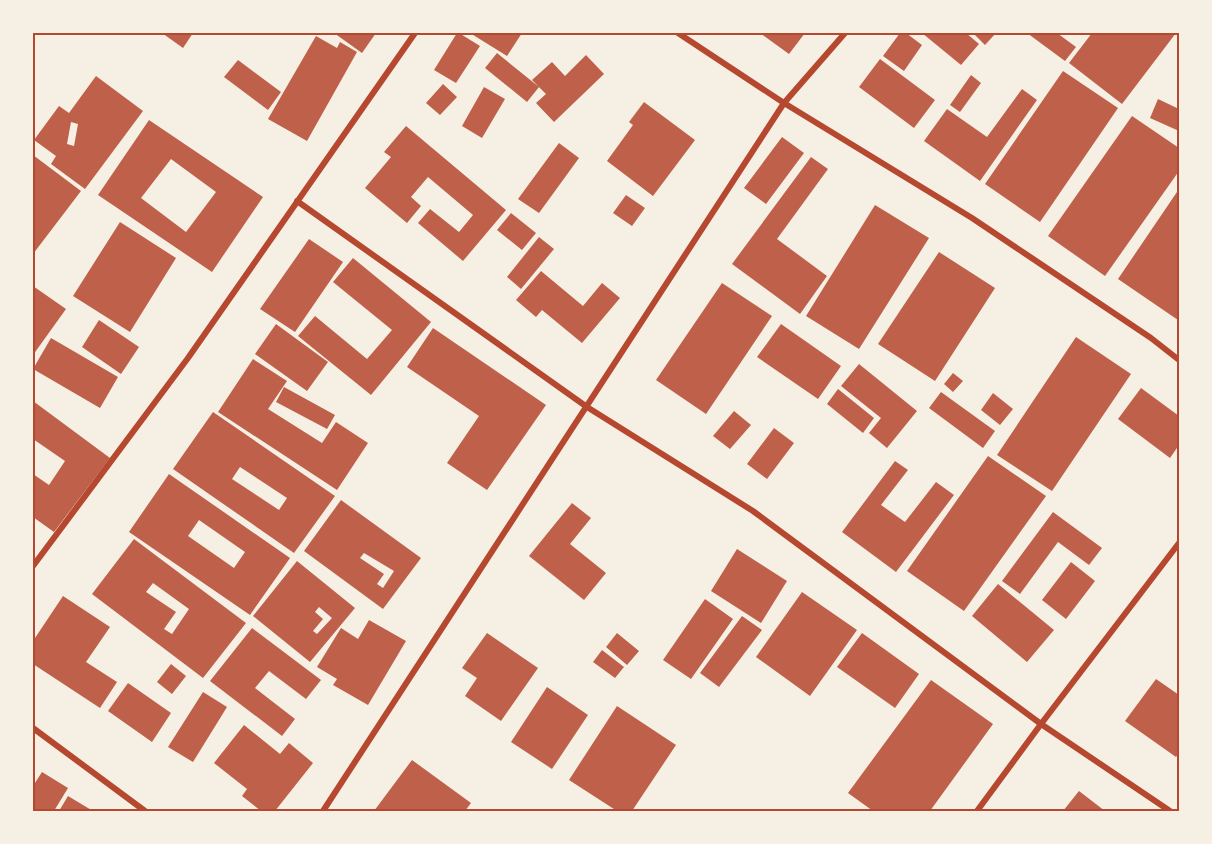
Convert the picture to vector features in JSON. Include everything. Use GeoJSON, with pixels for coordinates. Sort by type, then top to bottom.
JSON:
{"type":"FeatureCollection","features":[{"type":"Feature","properties":{"kind":"street"},"geometry":{"type":"LineString","coordinates":[[33,566],[188,358],[415,33]]}},
{"type":"Feature","properties":{"kind":"street"},"geometry":{"type":"LineString","coordinates":[[678,33],[784,103],[972,218],[1151,338],[1179,360]]}},
{"type":"Feature","properties":{"kind":"street"},"geometry":{"type":"LineString","coordinates":[[323,811],[784,103],[845,33]]}},
{"type":"Feature","properties":{"kind":"street"},"geometry":{"type":"LineString","coordinates":[[297,201],[586,407],[753,511],[1041,724],[1170,811]]}},
{"type":"Feature","properties":{"kind":"street"},"geometry":{"type":"LineString","coordinates":[[977,811],[1179,543]]}},
{"type":"Feature","properties":{"kind":"street"},"geometry":{"type":"LineString","coordinates":[[33,728],[144,811]]}},
{"type":"Feature","properties":{"kind":"building"},"geometry":{"type":"Polygon","coordinates":[[[162,33],[193,33],[183,48],[162,33]]]}},
{"type":"Feature","properties":{"kind":"building"},"geometry":{"type":"Polygon","coordinates":[[[334,33],[376,33],[362,53],[334,33]]]}},
{"type":"Feature","properties":{"kind":"building"},"geometry":{"type":"Polygon","coordinates":[[[457,33],[480,46],[456,83],[434,70],[457,33]]]}},
{"type":"Feature","properties":{"kind":"building"},"geometry":{"type":"Polygon","coordinates":[[[470,33],[522,33],[507,56],[470,33]]]}},
{"type":"Feature","properties":{"kind":"building"},"geometry":{"type":"Polygon","coordinates":[[[760,33],[805,33],[789,54],[760,33]]]}},
{"type":"Feature","properties":{"kind":"building"},"geometry":{"type":"Polygon","coordinates":[[[900,33],[906,33],[922,45],[904,71],[883,56],[900,33]]]}},
{"type":"Feature","properties":{"kind":"building"},"geometry":{"type":"Polygon","coordinates":[[[922,33],[966,33],[979,44],[961,65],[922,33]]]}},
{"type":"Feature","properties":{"kind":"building"},"geometry":{"type":"Polygon","coordinates":[[[973,33],[996,33],[985,45],[973,33]]]}},
{"type":"Feature","properties":{"kind":"building"},"geometry":{"type":"Polygon","coordinates":[[[1027,33],[1057,33],[1076,47],[1065,61],[1027,33]]]}},
{"type":"Feature","properties":{"kind":"building"},"geometry":{"type":"Polygon","coordinates":[[[1092,33],[1176,33],[1122,104],[1069,63],[1092,33]]]}},
{"type":"Feature","properties":{"kind":"building"},"geometry":{"type":"Polygon","coordinates":[[[316,36],[337,48],[340,42],[357,52],[307,141],[268,119],[316,36]]]}},
{"type":"Feature","properties":{"kind":"building"},"geometry":{"type":"Polygon","coordinates":[[[497,53],[539,87],[527,102],[485,68],[497,53]]]}},
{"type":"Feature","properties":{"kind":"building"},"geometry":{"type":"Polygon","coordinates":[[[586,55],[604,74],[554,122],[536,103],[546,94],[532,80],[552,62],[565,76],[586,55]]]}},
{"type":"Feature","properties":{"kind":"building"},"geometry":{"type":"Polygon","coordinates":[[[880,59],[935,100],[914,128],[859,87],[880,59]]]}},
{"type":"Feature","properties":{"kind":"building"},"geometry":{"type":"Polygon","coordinates":[[[238,60],[281,92],[268,110],[224,77],[238,60]]]}},
{"type":"Feature","properties":{"kind":"building"},"geometry":{"type":"Polygon","coordinates":[[[1063,71],[1118,108],[1040,222],[985,184],[1063,71]]]}},
{"type":"Feature","properties":{"kind":"building"},"geometry":{"type":"Polygon","coordinates":[[[971,75],[981,83],[960,112],[950,105],[971,75]]]}},
{"type":"Feature","properties":{"kind":"building"},"geometry":{"type":"Polygon","coordinates":[[[96,76],[143,111],[85,189],[51,164],[56,156],[34,140],[59,106],[69,113],[96,76]],[[71,122],[67,144],[74,146],[78,124],[71,122]]]}},
{"type":"Feature","properties":{"kind":"building"},"geometry":{"type":"Polygon","coordinates":[[[443,84],[457,97],[440,115],[426,103],[443,84]]]}},
{"type":"Feature","properties":{"kind":"building"},"geometry":{"type":"Polygon","coordinates":[[[484,87],[505,99],[482,138],[462,126],[484,87]]]}},
{"type":"Feature","properties":{"kind":"building"},"geometry":{"type":"Polygon","coordinates":[[[1022,89],[1037,100],[980,181],[924,141],[947,109],[987,137],[1022,89]]]}},
{"type":"Feature","properties":{"kind":"building"},"geometry":{"type":"Polygon","coordinates":[[[1158,99],[1179,109],[1179,131],[1150,118],[1158,99]]]}},
{"type":"Feature","properties":{"kind":"building"},"geometry":{"type":"Polygon","coordinates":[[[644,102],[695,140],[653,196],[607,161],[633,125],[629,122],[644,102]]]}},
{"type":"Feature","properties":{"kind":"building"},"geometry":{"type":"Polygon","coordinates":[[[1132,116],[1179,148],[1179,171],[1105,276],[1048,236],[1132,116]]]}},
{"type":"Feature","properties":{"kind":"building"},"geometry":{"type":"Polygon","coordinates":[[[149,120],[263,197],[212,272],[98,195],[149,120]],[[171,159],[141,198],[186,232],[216,192],[171,159]]]}},
{"type":"Feature","properties":{"kind":"building"},"geometry":{"type":"Polygon","coordinates":[[[406,126],[506,210],[463,261],[418,223],[430,209],[459,232],[473,215],[428,177],[411,197],[421,206],[407,223],[365,188],[391,157],[384,152],[406,126]]]}},
{"type":"Feature","properties":{"kind":"building"},"geometry":{"type":"Polygon","coordinates":[[[782,137],[804,153],[766,204],[744,188],[782,137]]]}},
{"type":"Feature","properties":{"kind":"building"},"geometry":{"type":"Polygon","coordinates":[[[559,143],[579,158],[539,213],[518,199],[559,143]]]}},
{"type":"Feature","properties":{"kind":"building"},"geometry":{"type":"Polygon","coordinates":[[[33,155],[81,191],[33,254],[33,155]]]}},
{"type":"Feature","properties":{"kind":"building"},"geometry":{"type":"Polygon","coordinates":[[[811,157],[828,169],[777,239],[827,276],[800,314],[732,264],[811,157]]]}},
{"type":"Feature","properties":{"kind":"building"},"geometry":{"type":"Polygon","coordinates":[[[1179,189],[1179,318],[1178,320],[1118,279],[1179,189]]]}},
{"type":"Feature","properties":{"kind":"building"},"geometry":{"type":"Polygon","coordinates":[[[626,195],[645,208],[632,226],[613,213],[626,195]]]}},
{"type":"Feature","properties":{"kind":"building"},"geometry":{"type":"Polygon","coordinates":[[[875,205],[929,238],[859,349],[806,316],[875,205]]]}},
{"type":"Feature","properties":{"kind":"building"},"geometry":{"type":"Polygon","coordinates":[[[511,213],[536,233],[522,250],[497,230],[511,213]]]}},
{"type":"Feature","properties":{"kind":"building"},"geometry":{"type":"Polygon","coordinates":[[[120,222],[176,258],[130,332],[73,296],[120,222]]]}},
{"type":"Feature","properties":{"kind":"building"},"geometry":{"type":"Polygon","coordinates":[[[539,237],[554,249],[521,289],[507,277],[539,237]]]}},
{"type":"Feature","properties":{"kind":"building"},"geometry":{"type":"Polygon","coordinates":[[[309,239],[343,262],[295,332],[260,309],[309,239]]]}},
{"type":"Feature","properties":{"kind":"building"},"geometry":{"type":"Polygon","coordinates":[[[939,252],[995,288],[935,381],[878,344],[939,252]]]}},
{"type":"Feature","properties":{"kind":"building"},"geometry":{"type":"Polygon","coordinates":[[[353,258],[431,322],[371,395],[298,336],[315,316],[367,359],[392,330],[333,282],[353,258]]]}},
{"type":"Feature","properties":{"kind":"building"},"geometry":{"type":"Polygon","coordinates":[[[541,271],[583,306],[602,283],[620,298],[582,343],[542,310],[536,317],[516,300],[541,271]]]}},
{"type":"Feature","properties":{"kind":"building"},"geometry":{"type":"Polygon","coordinates":[[[722,283],[772,316],[706,414],[656,380],[722,283]]]}},
{"type":"Feature","properties":{"kind":"building"},"geometry":{"type":"Polygon","coordinates":[[[33,286],[66,309],[33,355],[33,286]]]}},
{"type":"Feature","properties":{"kind":"building"},"geometry":{"type":"Polygon","coordinates":[[[99,320],[139,347],[121,374],[82,347],[99,320]]]}},
{"type":"Feature","properties":{"kind":"building"},"geometry":{"type":"Polygon","coordinates":[[[276,324],[328,362],[307,391],[255,354],[276,324]]]}},
{"type":"Feature","properties":{"kind":"building"},"geometry":{"type":"Polygon","coordinates":[[[781,324],[841,366],[818,399],[757,357],[781,324]]]}},
{"type":"Feature","properties":{"kind":"building"},"geometry":{"type":"Polygon","coordinates":[[[433,328],[546,405],[487,490],[447,463],[479,416],[407,367],[433,328]]]}},
{"type":"Feature","properties":{"kind":"building"},"geometry":{"type":"Polygon","coordinates":[[[1076,337],[1131,374],[1052,491],[997,455],[1076,337]]]}},
{"type":"Feature","properties":{"kind":"building"},"geometry":{"type":"Polygon","coordinates":[[[51,338],[118,377],[100,408],[33,369],[51,338]]]}},
{"type":"Feature","properties":{"kind":"building"},"geometry":{"type":"Polygon","coordinates":[[[253,359],[287,381],[268,409],[322,443],[336,422],[368,443],[337,490],[218,412],[253,359]]]}},
{"type":"Feature","properties":{"kind":"building"},"geometry":{"type":"Polygon","coordinates":[[[859,364],[917,411],[887,448],[869,433],[881,418],[841,386],[859,364]]]}},
{"type":"Feature","properties":{"kind":"building"},"geometry":{"type":"Polygon","coordinates":[[[953,373],[963,381],[953,392],[944,384],[953,373]]]}},
{"type":"Feature","properties":{"kind":"building"},"geometry":{"type":"Polygon","coordinates":[[[284,387],[335,415],[327,429],[276,402],[284,387]]]}},
{"type":"Feature","properties":{"kind":"building"},"geometry":{"type":"Polygon","coordinates":[[[1141,388],[1179,416],[1179,445],[1170,458],[1118,419],[1141,388]]]}},
{"type":"Feature","properties":{"kind":"building"},"geometry":{"type":"Polygon","coordinates":[[[838,389],[874,418],[863,433],[827,404],[838,389]]]}},
{"type":"Feature","properties":{"kind":"building"},"geometry":{"type":"Polygon","coordinates":[[[941,392],[995,431],[983,448],[929,408],[941,392]]]}},
{"type":"Feature","properties":{"kind":"building"},"geometry":{"type":"Polygon","coordinates":[[[993,393],[1013,409],[1000,425],[981,410],[993,393]]]}},
{"type":"Feature","properties":{"kind":"building"},"geometry":{"type":"Polygon","coordinates":[[[33,401],[110,458],[54,532],[33,517],[33,474],[49,485],[65,461],[33,439],[33,401]]]}},
{"type":"Feature","properties":{"kind":"building"},"geometry":{"type":"Polygon","coordinates":[[[734,411],[751,425],[730,449],[713,436],[734,411]]]}},
{"type":"Feature","properties":{"kind":"building"},"geometry":{"type":"Polygon","coordinates":[[[213,412],[335,496],[294,553],[173,469],[213,412]],[[240,467],[232,479],[279,510],[287,498],[240,467]]]}},
{"type":"Feature","properties":{"kind":"building"},"geometry":{"type":"Polygon","coordinates":[[[774,428],[794,443],[767,479],[747,464],[774,428]]]}},
{"type":"Feature","properties":{"kind":"building"},"geometry":{"type":"Polygon","coordinates":[[[988,456],[1046,496],[964,611],[907,571],[988,456]]]}},
{"type":"Feature","properties":{"kind":"building"},"geometry":{"type":"Polygon","coordinates":[[[895,461],[908,470],[881,505],[905,522],[936,482],[954,495],[896,572],[842,532],[895,461]]]}},
{"type":"Feature","properties":{"kind":"building"},"geometry":{"type":"Polygon","coordinates":[[[169,474],[290,558],[250,615],[129,532],[169,474]],[[199,520],[188,536],[234,568],[245,552],[199,520]]]}},
{"type":"Feature","properties":{"kind":"building"},"geometry":{"type":"Polygon","coordinates":[[[341,500],[421,558],[383,609],[304,551],[341,500]],[[364,553],[360,558],[384,574],[377,584],[383,588],[394,571],[364,553]]]}},
{"type":"Feature","properties":{"kind":"building"},"geometry":{"type":"Polygon","coordinates":[[[572,503],[591,518],[570,544],[606,573],[584,600],[529,556],[572,503]]]}},
{"type":"Feature","properties":{"kind":"building"},"geometry":{"type":"Polygon","coordinates":[[[1053,512],[1102,548],[1089,565],[1058,542],[1020,594],[1002,581],[1053,512]]]}},
{"type":"Feature","properties":{"kind":"building"},"geometry":{"type":"Polygon","coordinates":[[[134,539],[246,623],[203,678],[92,594],[134,539]],[[153,583],[146,592],[176,612],[164,629],[172,634],[189,609],[153,583]]]}},
{"type":"Feature","properties":{"kind":"building"},"geometry":{"type":"Polygon","coordinates":[[[737,549],[787,581],[761,623],[711,591],[737,549]]]}},
{"type":"Feature","properties":{"kind":"building"},"geometry":{"type":"Polygon","coordinates":[[[297,561],[355,608],[310,662],[253,616],[297,561]],[[319,607],[315,612],[323,619],[313,631],[317,634],[332,618],[319,607]]]}},
{"type":"Feature","properties":{"kind":"building"},"geometry":{"type":"Polygon","coordinates":[[[1071,562],[1095,581],[1066,619],[1042,600],[1071,562]]]}},
{"type":"Feature","properties":{"kind":"building"},"geometry":{"type":"Polygon","coordinates":[[[998,584],[1054,630],[1027,662],[972,616],[998,584]]]}},
{"type":"Feature","properties":{"kind":"building"},"geometry":{"type":"Polygon","coordinates":[[[802,592],[857,630],[810,696],[756,657],[802,592]]]}},
{"type":"Feature","properties":{"kind":"building"},"geometry":{"type":"Polygon","coordinates":[[[63,596],[110,627],[86,662],[117,682],[100,708],[33,664],[33,641],[63,596]]]}},
{"type":"Feature","properties":{"kind":"building"},"geometry":{"type":"Polygon","coordinates":[[[705,599],[733,619],[691,679],[663,660],[705,599]]]}},
{"type":"Feature","properties":{"kind":"building"},"geometry":{"type":"Polygon","coordinates":[[[742,616],[762,630],[719,687],[700,673],[742,616]]]}},
{"type":"Feature","properties":{"kind":"building"},"geometry":{"type":"Polygon","coordinates":[[[369,620],[406,641],[368,705],[333,685],[337,679],[317,667],[341,628],[358,639],[369,620]]]}},
{"type":"Feature","properties":{"kind":"building"},"geometry":{"type":"Polygon","coordinates":[[[252,628],[321,680],[306,699],[269,671],[255,688],[295,719],[282,736],[210,681],[252,628]]]}},
{"type":"Feature","properties":{"kind":"building"},"geometry":{"type":"Polygon","coordinates":[[[487,633],[538,668],[501,721],[465,696],[477,678],[462,668],[487,633]]]}},
{"type":"Feature","properties":{"kind":"building"},"geometry":{"type":"Polygon","coordinates":[[[617,633],[639,651],[627,665],[606,647],[617,633]]]}},
{"type":"Feature","properties":{"kind":"building"},"geometry":{"type":"Polygon","coordinates":[[[862,633],[919,674],[895,708],[837,667],[862,633]]]}},
{"type":"Feature","properties":{"kind":"building"},"geometry":{"type":"Polygon","coordinates":[[[602,650],[624,667],[615,678],[593,662],[602,650]]]}},
{"type":"Feature","properties":{"kind":"building"},"geometry":{"type":"Polygon","coordinates":[[[171,664],[186,676],[172,694],[157,682],[171,664]]]}},
{"type":"Feature","properties":{"kind":"building"},"geometry":{"type":"Polygon","coordinates":[[[1156,679],[1179,695],[1179,753],[1176,757],[1125,721],[1156,679]]]}},
{"type":"Feature","properties":{"kind":"building"},"geometry":{"type":"Polygon","coordinates":[[[931,680],[993,724],[930,811],[873,811],[848,793],[931,680]]]}},
{"type":"Feature","properties":{"kind":"building"},"geometry":{"type":"Polygon","coordinates":[[[128,683],[171,713],[152,742],[108,711],[128,683]]]}},
{"type":"Feature","properties":{"kind":"building"},"geometry":{"type":"Polygon","coordinates":[[[547,687],[588,715],[552,769],[511,742],[547,687]]]}},
{"type":"Feature","properties":{"kind":"building"},"geometry":{"type":"Polygon","coordinates":[[[203,692],[227,707],[193,762],[168,747],[203,692]]]}},
{"type":"Feature","properties":{"kind":"building"},"geometry":{"type":"Polygon","coordinates":[[[617,706],[676,745],[632,811],[617,811],[569,780],[617,706]]]}},
{"type":"Feature","properties":{"kind":"building"},"geometry":{"type":"Polygon","coordinates":[[[244,725],[280,754],[289,743],[313,763],[275,811],[261,811],[242,796],[247,789],[214,763],[244,725]]]}},
{"type":"Feature","properties":{"kind":"building"},"geometry":{"type":"Polygon","coordinates":[[[412,760],[471,803],[465,811],[374,811],[412,760]]]}},
{"type":"Feature","properties":{"kind":"building"},"geometry":{"type":"Polygon","coordinates":[[[42,772],[68,788],[54,811],[33,811],[33,786],[42,772]]]}},
{"type":"Feature","properties":{"kind":"building"},"geometry":{"type":"Polygon","coordinates":[[[1079,791],[1105,811],[1063,811],[1079,791]]]}},
{"type":"Feature","properties":{"kind":"building"},"geometry":{"type":"Polygon","coordinates":[[[68,796],[93,811],[59,811],[68,796]]]}}]}
